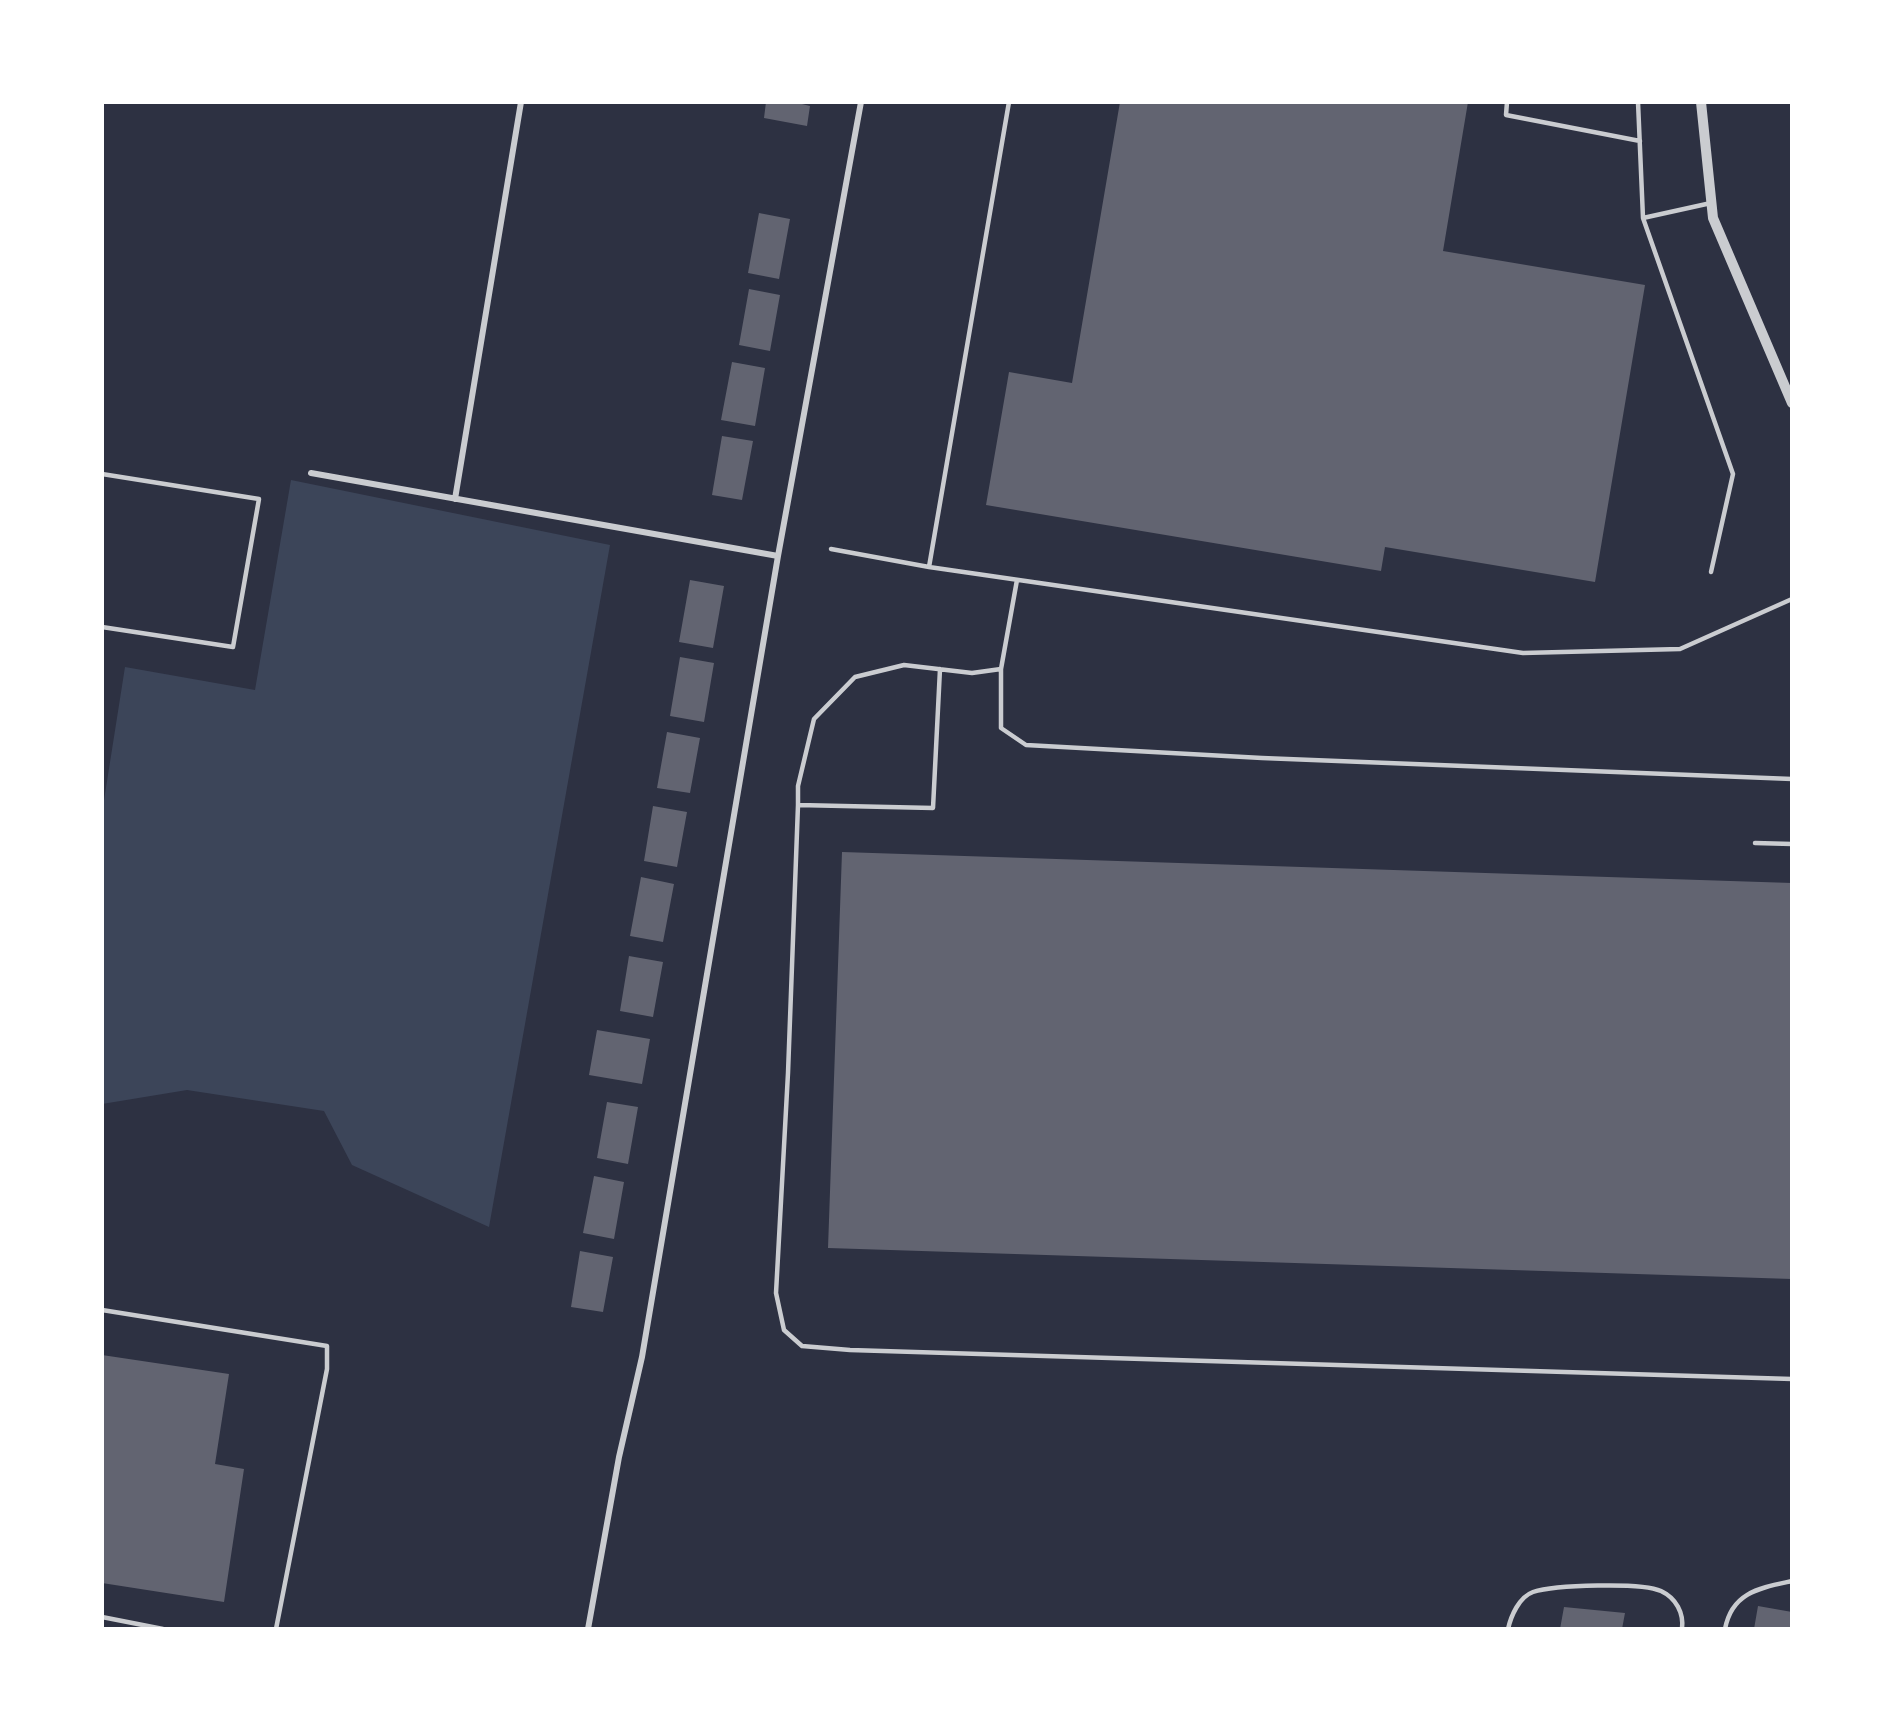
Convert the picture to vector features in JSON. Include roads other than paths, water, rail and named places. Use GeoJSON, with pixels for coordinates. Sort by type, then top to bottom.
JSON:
{"type":"FeatureCollection","features":[{"type":"Feature","properties":{"kind":"street"},"geometry":{"type":"LineString","coordinates":[[455,499],[521,102]]}},
{"type":"Feature","properties":{"kind":"street"},"geometry":{"type":"LineString","coordinates":[[588,1629],[620,1457],[642,1357],[778,556],[861,102]]}},
{"type":"Feature","properties":{"kind":"street"},"geometry":{"type":"LineString","coordinates":[[1701,102],[1713,218],[1792,403]]}},
{"type":"Feature","properties":{"kind":"street"},"geometry":{"type":"LineString","coordinates":[[311,473],[778,556]]}},
{"type":"Feature","properties":{"kind":"lane"},"geometry":{"type":"LineString","coordinates":[[929,567],[1009,102]]}},
{"type":"Feature","properties":{"kind":"lane"},"geometry":{"type":"LineString","coordinates":[[1507,102],[1506,115],[1640,141]]}},
{"type":"Feature","properties":{"kind":"lane"},"geometry":{"type":"LineString","coordinates":[[1638,102],[1644,218],[1733,474],[1711,572]]}},
{"type":"Feature","properties":{"kind":"lane"},"geometry":{"type":"LineString","coordinates":[[1644,218],[1711,202]]}},
{"type":"Feature","properties":{"kind":"lane"},"geometry":{"type":"LineString","coordinates":[[102,474],[259,499],[233,647],[102,627]]}},
{"type":"Feature","properties":{"kind":"lane"},"geometry":{"type":"LineString","coordinates":[[831,549],[929,567],[1523,653],[1680,649],[1792,599]]}},
{"type":"Feature","properties":{"kind":"lane"},"geometry":{"type":"LineString","coordinates":[[1017,580],[1001,669],[1001,728],[1026,745],[1262,758],[1792,779]]}},
{"type":"Feature","properties":{"kind":"lane"},"geometry":{"type":"LineString","coordinates":[[1001,669],[972,673],[904,664],[855,677],[814,719],[798,786],[788,1073],[776,1293],[784,1330],[802,1346],[861,1351],[1792,1379]]}},
{"type":"Feature","properties":{"kind":"lane"},"geometry":{"type":"LineString","coordinates":[[798,805],[933,808],[940,669]]}},
{"type":"Feature","properties":{"kind":"lane"},"geometry":{"type":"LineString","coordinates":[[1755,843],[1792,844]]}},
{"type":"Feature","properties":{"kind":"lane"},"geometry":{"type":"LineString","coordinates":[[102,1310],[327,1346],[327,1369],[276,1629]]}},
{"type":"Feature","properties":{"kind":"lane"},"geometry":{"type":"LineString","coordinates":[[1725,1629],[1728,1612],[1754,1589],[1792,1581]]}},
{"type":"Feature","properties":{"kind":"lane"},"geometry":{"type":"LineString","coordinates":[[1508,1629],[1511,1615],[1531,1592],[1586,1584],[1660,1591],[1677,1603],[1683,1621],[1682,1629]]}},
{"type":"Feature","properties":{"kind":"lane"},"geometry":{"type":"LineString","coordinates":[[102,1617],[163,1629]]}}]}
